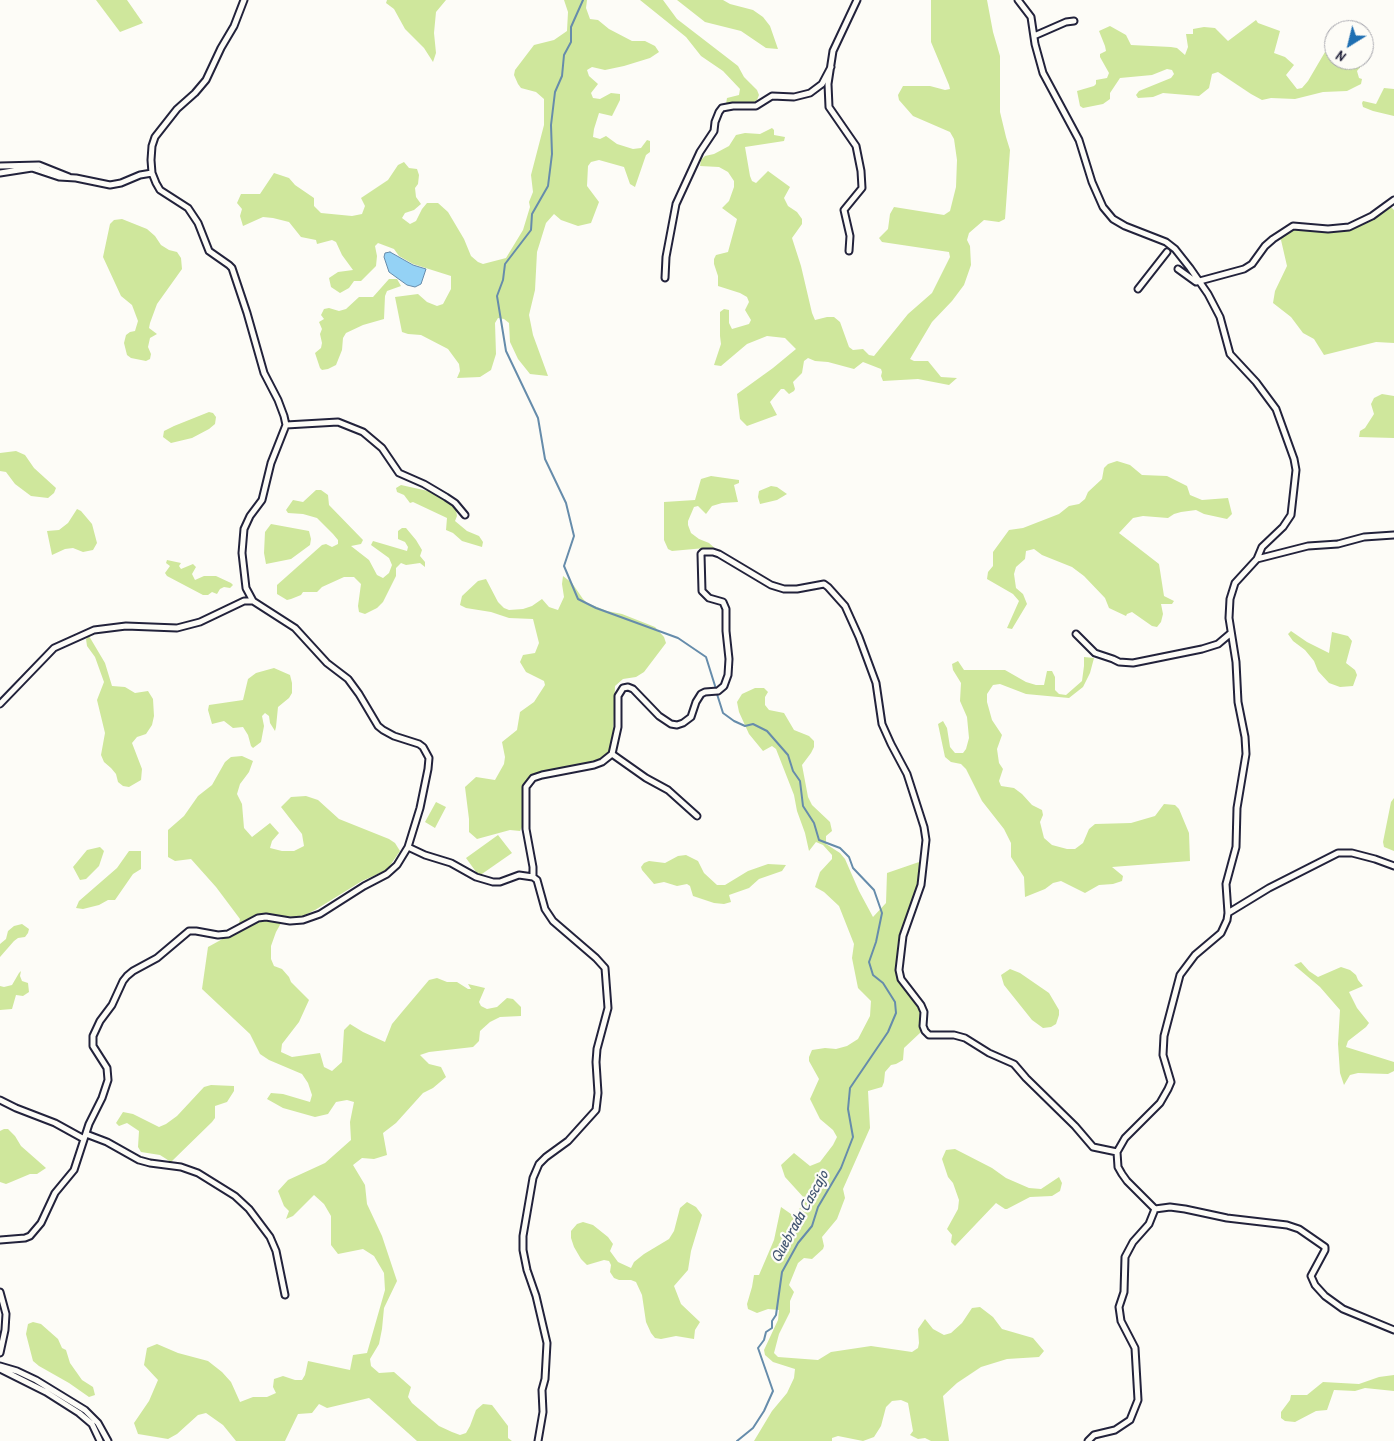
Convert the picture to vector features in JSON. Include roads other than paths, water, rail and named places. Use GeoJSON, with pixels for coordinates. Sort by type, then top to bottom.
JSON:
{"type":"FeatureCollection","features":[{"type":"Feature","properties":{"kind":"street"},"geometry":{"type":"LineString","coordinates":[[0,1240],[25,1238],[36,1230],[55,1194],[74,1170],[108,1080],[107,1068],[95,1052],[93,1036],[100,1021],[112,1005],[123,981],[132,971],[157,958],[189,931],[218,935],[228,934],[258,918],[266,917],[290,921],[303,920],[320,914],[387,874],[396,866],[408,847],[420,808],[428,769],[429,758],[427,752],[419,744],[394,736],[383,730],[348,679],[326,663],[295,628],[253,600],[246,588],[242,537],[247,522],[262,500],[271,463],[286,424],[281,407],[262,366],[232,268],[209,251],[194,215],[181,203],[160,190],[152,173],[151,160],[153,142],[177,109],[195,94],[206,80],[234,26],[244,0]]}},
{"type":"Feature","properties":{"kind":"street"},"geometry":{"type":"LineString","coordinates":[[850,251],[850,236],[844,210],[860,191],[862,181],[856,146],[830,108],[828,84],[833,51],[857,0]]}},
{"type":"Feature","properties":{"kind":"street"},"geometry":{"type":"LineString","coordinates":[[1018,0],[1030,17],[1044,73],[1079,140],[1092,182],[1108,214],[1125,226],[1166,242],[1181,256],[1200,282],[1222,320],[1230,354],[1256,382],[1276,409],[1296,464],[1291,515],[1283,527],[1262,547],[1257,559],[1232,588],[1230,599],[1229,613],[1236,662],[1239,711],[1246,748],[1245,769],[1237,808],[1236,847],[1226,884],[1228,913],[1221,933],[1195,956],[1180,975],[1164,1036],[1163,1055],[1171,1082],[1168,1090],[1160,1103],[1125,1138],[1117,1152],[1118,1168],[1122,1174],[1156,1209]]}},
{"type":"Feature","properties":{"kind":"street"},"geometry":{"type":"LineString","coordinates":[[1034,36],[1066,22],[1074,21]]}},
{"type":"Feature","properties":{"kind":"street"},"geometry":{"type":"LineString","coordinates":[[664,278],[676,204],[700,152],[714,131],[715,122],[722,108],[756,106],[772,96],[794,97],[810,93],[822,84],[831,67]]}},
{"type":"Feature","properties":{"kind":"street"},"geometry":{"type":"LineString","coordinates":[[0,166],[39,165],[70,177]]}},
{"type":"Feature","properties":{"kind":"street"},"geometry":{"type":"LineString","coordinates":[[0,173],[32,168],[60,176],[110,185],[152,173]]}},
{"type":"Feature","properties":{"kind":"street"},"geometry":{"type":"LineString","coordinates":[[1178,269],[1196,282],[1200,282],[1244,269],[1252,264],[1265,246],[1293,226],[1328,229],[1350,227],[1372,216],[1394,200]]}},
{"type":"Feature","properties":{"kind":"street"},"geometry":{"type":"LineString","coordinates":[[1138,289],[1167,252]]}},
{"type":"Feature","properties":{"kind":"street"},"geometry":{"type":"LineString","coordinates":[[286,424],[338,422],[363,432],[376,441],[399,473],[446,496],[465,515]]}},
{"type":"Feature","properties":{"kind":"street"},"geometry":{"type":"LineString","coordinates":[[1257,559],[1308,546],[1338,544],[1380,535],[1394,535]]}},
{"type":"Feature","properties":{"kind":"street"},"geometry":{"type":"LineString","coordinates":[[532,877],[533,866],[526,829],[526,790],[528,784],[533,778],[542,775],[594,765],[602,762],[612,754],[618,727],[618,696],[623,688],[633,689],[659,716],[671,724],[678,725],[691,717],[701,694],[718,691],[724,686],[730,660],[726,631],[726,609],[723,602],[709,598],[702,591],[701,554],[703,552],[719,554],[771,585],[784,589],[797,590],[824,584],[828,586],[845,606],[859,637],[876,683],[882,724],[907,774],[924,826],[926,840],[921,884],[903,936],[899,970],[901,979],[921,1005],[924,1012],[923,1026],[925,1031],[929,1035],[954,1035],[965,1038],[988,1053],[1014,1064],[1076,1126],[1093,1148],[1117,1152]]}},
{"type":"Feature","properties":{"kind":"street"},"geometry":{"type":"LineString","coordinates":[[0,704],[54,648],[94,630],[126,626],[177,628],[200,622],[244,601],[253,600]]}},
{"type":"Feature","properties":{"kind":"street"},"geometry":{"type":"LineString","coordinates":[[1076,634],[1095,653],[1119,662],[1133,663],[1202,649],[1218,644],[1231,633]]}},
{"type":"Feature","properties":{"kind":"street"},"geometry":{"type":"LineString","coordinates":[[612,754],[646,778],[668,790],[697,816]]}},
{"type":"Feature","properties":{"kind":"street"},"geometry":{"type":"LineString","coordinates":[[408,847],[425,855],[451,863],[476,877],[493,882],[500,882],[519,876],[532,877],[536,880],[545,910],[553,921],[605,968],[608,1008],[597,1049],[598,1092],[596,1110],[568,1141],[558,1147],[539,1164],[533,1178],[525,1220],[523,1250],[547,1343],[545,1380],[542,1390],[543,1412],[538,1441]]}},
{"type":"Feature","properties":{"kind":"street"},"geometry":{"type":"LineString","coordinates":[[1228,913],[1269,888],[1338,852],[1352,853],[1394,866]]}},
{"type":"Feature","properties":{"kind":"street"},"geometry":{"type":"LineString","coordinates":[[0,1100],[55,1122],[85,1137],[107,1142],[139,1160],[181,1167],[198,1173],[234,1196],[249,1209],[270,1236],[276,1252],[284,1295]]}},
{"type":"Feature","properties":{"kind":"street"},"geometry":{"type":"LineString","coordinates":[[1156,1209],[1170,1207],[1185,1209],[1226,1218],[1287,1225],[1299,1229],[1325,1247],[1311,1276],[1315,1285],[1325,1296],[1343,1309],[1394,1330]]}},
{"type":"Feature","properties":{"kind":"street"},"geometry":{"type":"LineString","coordinates":[[1088,1441],[1094,1435],[1115,1430],[1130,1420],[1138,1400],[1136,1348],[1121,1321],[1119,1307],[1124,1292],[1125,1257],[1133,1242],[1149,1224],[1156,1209]]}},
{"type":"Feature","properties":{"kind":"street"},"geometry":{"type":"LineString","coordinates":[[0,1292],[6,1314],[0,1353]]}},
{"type":"Feature","properties":{"kind":"street"},"geometry":{"type":"LineString","coordinates":[[0,1368],[46,1392],[79,1413],[92,1424],[100,1441]]}},
{"type":"Feature","properties":{"kind":"street"},"geometry":{"type":"LineString","coordinates":[[0,1368],[17,1371],[36,1380],[85,1410],[98,1423],[108,1441]]}},
{"type":"Feature","properties":{"kind":"water"},"geometry":{"type":"Polygon","coordinates":[[[390,252],[413,265],[426,269],[421,284],[415,287],[407,285],[389,272],[384,257],[385,253],[390,252]]]}},
{"type":"Feature","properties":{"kind":"waterway","name":"Quebrada Cascajo"},"geometry":{"type":"LineString","coordinates":[[583,0],[571,27],[571,42],[564,55],[562,76],[555,92],[551,125],[552,154],[548,186],[532,214],[531,230],[505,264],[503,280],[497,296],[506,351],[538,418],[545,459],[566,503],[574,536],[564,566],[578,599],[596,608],[678,638],[706,657],[716,689]]}},
{"type":"Feature","properties":{"kind":"waterway","name":"Quebrada Cascajo"},"geometry":{"type":"LineString","coordinates":[[717,694],[723,713],[745,726],[753,724],[767,731],[788,755],[793,771],[800,781],[803,806],[814,823],[819,840],[840,848],[849,857],[853,868],[874,890],[882,913],[876,942],[869,962],[873,975],[883,983],[895,1002],[896,1013],[888,1032],[850,1088],[848,1109],[853,1137],[841,1168],[818,1207],[812,1226],[798,1243],[782,1272],[776,1315],[772,1321],[772,1328],[766,1332],[764,1340],[758,1348],[773,1391],[764,1411],[753,1428],[737,1441]]}}]}
